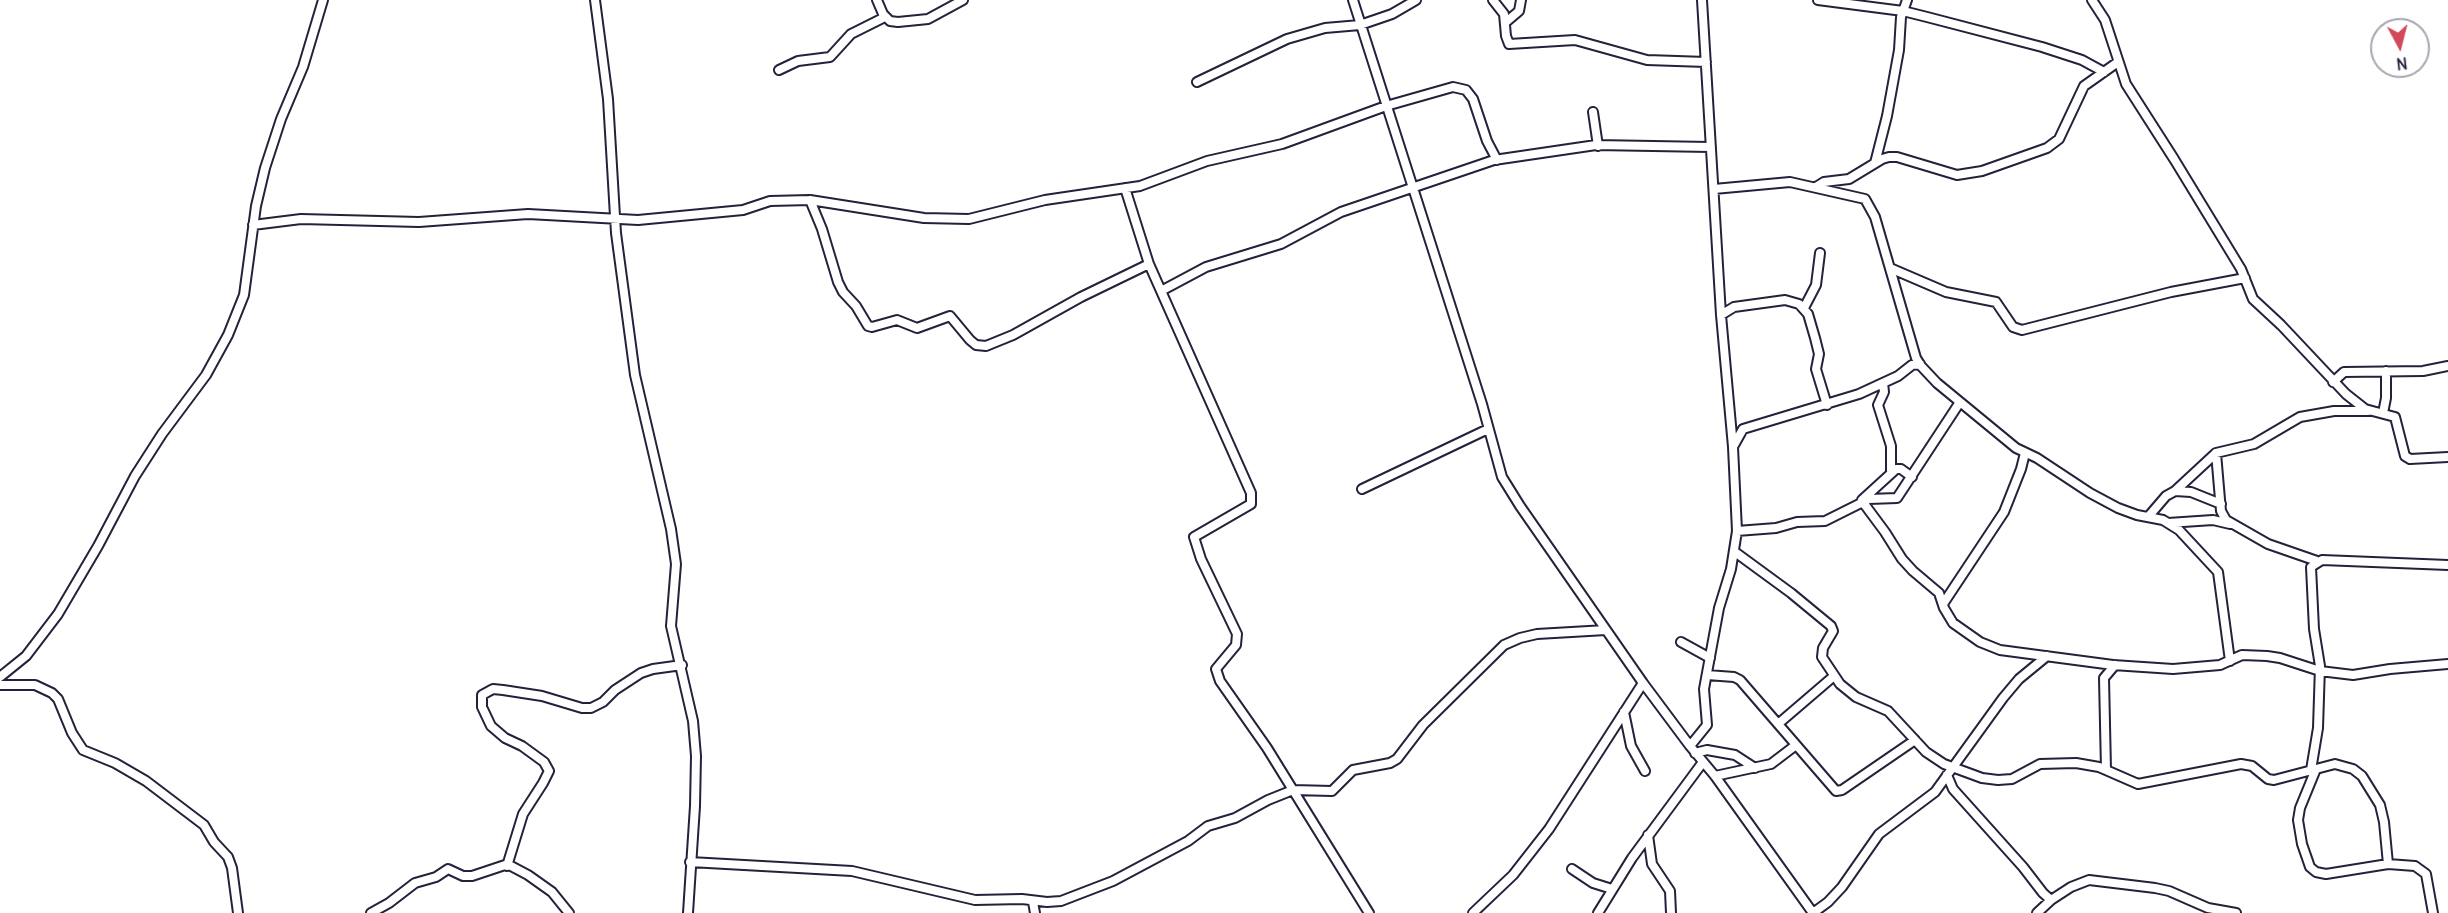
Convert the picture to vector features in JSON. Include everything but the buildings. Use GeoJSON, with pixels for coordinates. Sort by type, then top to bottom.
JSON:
{"type":"FeatureCollection","features":[{"type":"Feature","properties":{"kind":"street"},"geometry":{"type":"LineString","coordinates":[[0,677],[26,656],[58,614],[135,476],[216,358],[244,296],[253,225],[267,161],[281,119],[303,67],[323,0]]}},
{"type":"Feature","properties":{"kind":"street"},"geometry":{"type":"LineString","coordinates":[[595,0],[606,73],[616,220],[635,375],[673,541],[676,582],[671,626],[682,665],[693,721],[696,756],[695,806],[688,913]]}},
{"type":"Feature","properties":{"kind":"street"},"geometry":{"type":"LineString","coordinates":[[877,0],[885,17],[898,22],[921,21],[963,0]]}},
{"type":"Feature","properties":{"kind":"street"},"geometry":{"type":"LineString","coordinates":[[1353,0],[1499,469],[1510,491],[1643,683],[1714,776],[1813,913],[1828,902],[1842,887],[1879,834],[1935,792],[1947,777]]}},
{"type":"Feature","properties":{"kind":"street"},"geometry":{"type":"LineString","coordinates":[[1197,82],[1269,46],[1304,32],[1360,25],[1392,14],[1416,0]]}},
{"type":"Feature","properties":{"kind":"street"},"geometry":{"type":"LineString","coordinates":[[1493,0],[1500,7],[1506,22],[1506,39],[1513,45],[1575,40],[1647,60],[1706,62]]}},
{"type":"Feature","properties":{"kind":"street"},"geometry":{"type":"LineString","coordinates":[[1506,22],[1519,11],[1521,0]]}},
{"type":"Feature","properties":{"kind":"street"},"geometry":{"type":"LineString","coordinates":[[1692,750],[1707,725],[1704,689],[1719,608],[1735,552],[1737,531],[1702,0]]}},
{"type":"Feature","properties":{"kind":"street"},"geometry":{"type":"LineString","coordinates":[[1818,0],[1903,11],[2042,47],[2082,60],[2104,72]]}},
{"type":"Feature","properties":{"kind":"street"},"geometry":{"type":"LineString","coordinates":[[1875,163],[1887,116],[1899,50],[1903,11],[1907,0]]}},
{"type":"Feature","properties":{"kind":"street"},"geometry":{"type":"LineString","coordinates":[[2092,0],[2105,20],[2126,84],[2174,159],[2244,278],[2255,302],[2282,325],[2333,382],[2362,407],[2397,420],[2402,449],[2407,458],[2448,457]]}},
{"type":"Feature","properties":{"kind":"street"},"geometry":{"type":"LineString","coordinates":[[779,70],[798,61],[831,57],[851,34],[885,17]]}},
{"type":"Feature","properties":{"kind":"street"},"geometry":{"type":"LineString","coordinates":[[1816,187],[1824,182],[1849,179],[1882,159],[1897,157],[1949,174],[1969,174],[2048,148],[2059,139],[2081,90],[2118,62]]}},
{"type":"Feature","properties":{"kind":"street"},"geometry":{"type":"LineString","coordinates":[[253,225],[301,219],[419,222],[528,214],[616,220],[743,210],[770,201],[810,200],[924,218],[969,219],[1045,200],[1153,182],[1207,161],[1268,148],[1311,135],[1386,106],[1453,87],[1466,90],[1473,99],[1485,135],[1497,160]]}},
{"type":"Feature","properties":{"kind":"street"},"geometry":{"type":"LineString","coordinates":[[1593,111],[1598,146]]}},
{"type":"Feature","properties":{"kind":"street"},"geometry":{"type":"LineString","coordinates":[[1161,291],[1206,267],[1281,244],[1341,212],[1497,160],[1598,146],[1710,147]]}},
{"type":"Feature","properties":{"kind":"street"},"geometry":{"type":"LineString","coordinates":[[1714,189],[1790,182],[1861,198],[1869,202],[1916,358],[1920,364],[1936,383],[2025,453],[2037,458],[2118,508],[2168,523],[2180,530],[2218,572],[2230,661]]}},
{"type":"Feature","properties":{"kind":"street"},"geometry":{"type":"LineString","coordinates":[[1125,188],[1149,264],[1251,493],[1251,504],[1194,537],[1201,559],[1237,634],[1236,645],[1216,669],[1220,681],[1267,748],[1368,913]]}},
{"type":"Feature","properties":{"kind":"street"},"geometry":{"type":"LineString","coordinates":[[810,200],[822,229],[838,282],[868,326],[872,327],[897,320],[917,328],[937,318],[950,316],[976,345],[987,346],[1013,335],[1081,297],[1149,264]]}},
{"type":"Feature","properties":{"kind":"street"},"geometry":{"type":"LineString","coordinates":[[1804,308],[1816,285],[1821,253]]}},
{"type":"Feature","properties":{"kind":"street"},"geometry":{"type":"LineString","coordinates":[[1890,268],[1946,292],[1996,302],[2013,327],[2022,330],[2171,292],[2244,278]]}},
{"type":"Feature","properties":{"kind":"street"},"geometry":{"type":"LineString","coordinates":[[1720,296],[1734,307]]}},
{"type":"Feature","properties":{"kind":"street"},"geometry":{"type":"LineString","coordinates":[[1721,315],[1734,307],[1785,300],[1793,301],[1804,308],[1809,314],[1818,349],[1816,369],[1827,405]]}},
{"type":"Feature","properties":{"kind":"street"},"geometry":{"type":"LineString","coordinates":[[1730,422],[1743,429],[1827,405],[1860,394],[1898,376],[1907,368],[1920,364]]}},
{"type":"Feature","properties":{"kind":"street"},"geometry":{"type":"LineString","coordinates":[[2333,382],[2344,372],[2423,371],[2448,366]]}},
{"type":"Feature","properties":{"kind":"street"},"geometry":{"type":"LineString","coordinates":[[2383,413],[2386,398],[2386,371]]}},
{"type":"Feature","properties":{"kind":"street"},"geometry":{"type":"LineString","coordinates":[[1883,383],[1884,392],[1878,405],[1891,446],[1891,471]]}},
{"type":"Feature","properties":{"kind":"street"},"geometry":{"type":"LineString","coordinates":[[1737,531],[1776,528],[1797,522],[1826,521],[1861,502],[1874,498],[1897,498],[1959,402]]}},
{"type":"Feature","properties":{"kind":"street"},"geometry":{"type":"LineString","coordinates":[[2148,518],[2166,496],[2175,491],[2216,453],[2254,444],[2300,417],[2334,411],[2373,411]]}},
{"type":"Feature","properties":{"kind":"street"},"geometry":{"type":"LineString","coordinates":[[1362,489],[1488,429]]}},
{"type":"Feature","properties":{"kind":"street"},"geometry":{"type":"LineString","coordinates":[[1733,447],[1743,429]]}},
{"type":"Feature","properties":{"kind":"street"},"geometry":{"type":"LineString","coordinates":[[1943,604],[2004,512],[2021,470],[2025,453]]}},
{"type":"Feature","properties":{"kind":"street"},"geometry":{"type":"LineString","coordinates":[[2216,453],[2223,516],[2231,524],[2268,544],[2317,561],[2448,565]]}},
{"type":"Feature","properties":{"kind":"street"},"geometry":{"type":"LineString","coordinates":[[1861,502],[1891,471],[1901,469],[1912,477]]}},
{"type":"Feature","properties":{"kind":"street"},"geometry":{"type":"LineString","coordinates":[[2175,491],[2191,492],[2221,504]]}},
{"type":"Feature","properties":{"kind":"street"},"geometry":{"type":"LineString","coordinates":[[1861,502],[1885,532],[1902,560],[1939,593],[1953,623],[1980,642],[2013,654],[2174,669],[2205,668],[2242,656],[2267,656],[2320,671],[2353,675],[2448,664]]}},
{"type":"Feature","properties":{"kind":"street"},"geometry":{"type":"LineString","coordinates":[[2168,523],[2208,520],[2231,524]]}},
{"type":"Feature","properties":{"kind":"street"},"geometry":{"type":"LineString","coordinates":[[1735,552],[1831,626],[1832,634],[1822,653],[1834,676],[1849,693],[1888,711],[1934,759],[1948,766],[1982,778],[1998,780],[2012,778],[2040,764],[2076,763],[2106,770],[2138,784],[2241,764],[2252,766],[2268,779],[2274,780],[2335,764],[2353,769],[2368,785],[2380,805],[2388,864]]}},
{"type":"Feature","properties":{"kind":"street"},"geometry":{"type":"LineString","coordinates":[[2317,561],[2311,567],[2310,573],[2320,671],[2318,728],[2314,770],[2298,820],[2301,844],[2310,867],[2316,872],[2326,873],[2388,864],[2401,864],[2422,869],[2426,874],[2433,913]]}},
{"type":"Feature","properties":{"kind":"street"},"geometry":{"type":"LineString","coordinates":[[690,862],[852,871],[975,900],[1061,901],[1093,890],[1169,852],[1208,826],[1235,818],[1268,800],[1293,790],[1332,791],[1353,770],[1390,763],[1397,759],[1423,726],[1504,645],[1537,634],[1606,630]]}},
{"type":"Feature","properties":{"kind":"street"},"geometry":{"type":"LineString","coordinates":[[1682,642],[1710,658]]}},
{"type":"Feature","properties":{"kind":"street"},"geometry":{"type":"LineString","coordinates":[[2047,656],[2008,691],[1948,766],[1947,777],[1953,789],[2051,900]]}},
{"type":"Feature","properties":{"kind":"street"},"geometry":{"type":"LineString","coordinates":[[507,866],[524,814],[549,771],[544,762],[522,746],[504,738],[491,726],[482,706],[482,695],[493,689],[504,690],[542,696],[582,708],[591,708],[603,702],[615,690],[641,673],[682,665]]}},
{"type":"Feature","properties":{"kind":"street"},"geometry":{"type":"LineString","coordinates":[[2106,770],[2104,678],[2115,665]]}},
{"type":"Feature","properties":{"kind":"street"},"geometry":{"type":"LineString","coordinates":[[1707,675],[1734,677],[1740,680],[1833,790],[1839,791],[1915,740]]}},
{"type":"Feature","properties":{"kind":"street"},"geometry":{"type":"LineString","coordinates":[[1778,724],[1834,676]]}},
{"type":"Feature","properties":{"kind":"street"},"geometry":{"type":"LineString","coordinates":[[1473,913],[1513,875],[1571,798],[1643,683]]}},
{"type":"Feature","properties":{"kind":"street"},"geometry":{"type":"LineString","coordinates":[[0,685],[35,685],[52,693],[58,699],[72,733],[83,750],[116,763],[146,781],[204,825],[214,842],[228,857],[232,868],[238,913]]}},
{"type":"Feature","properties":{"kind":"street"},"geometry":{"type":"LineString","coordinates":[[1624,711],[1631,746],[1645,771]]}},
{"type":"Feature","properties":{"kind":"street"},"geometry":{"type":"LineString","coordinates":[[1714,776],[1771,764],[1796,745]]}},
{"type":"Feature","properties":{"kind":"street"},"geometry":{"type":"LineString","coordinates":[[1692,750],[1735,755],[1755,768]]}},
{"type":"Feature","properties":{"kind":"street"},"geometry":{"type":"LineString","coordinates":[[1598,913],[1648,835],[1703,762]]}},
{"type":"Feature","properties":{"kind":"street"},"geometry":{"type":"LineString","coordinates":[[1648,835],[1652,864],[1671,891],[1671,913]]}},
{"type":"Feature","properties":{"kind":"street"},"geometry":{"type":"LineString","coordinates":[[371,913],[389,903],[415,883],[436,877],[448,869],[463,876],[472,876],[498,866],[507,866],[528,874],[552,892],[569,913]]}},
{"type":"Feature","properties":{"kind":"street"},"geometry":{"type":"LineString","coordinates":[[1572,869],[1593,883],[1612,889]]}},
{"type":"Feature","properties":{"kind":"street"},"geometry":{"type":"LineString","coordinates":[[2037,913],[2051,900],[2079,883],[2100,881],[2169,891],[2208,908],[2236,913]]}},
{"type":"Feature","properties":{"kind":"street"},"geometry":{"type":"LineString","coordinates":[[1033,902],[1035,913]]}}]}
